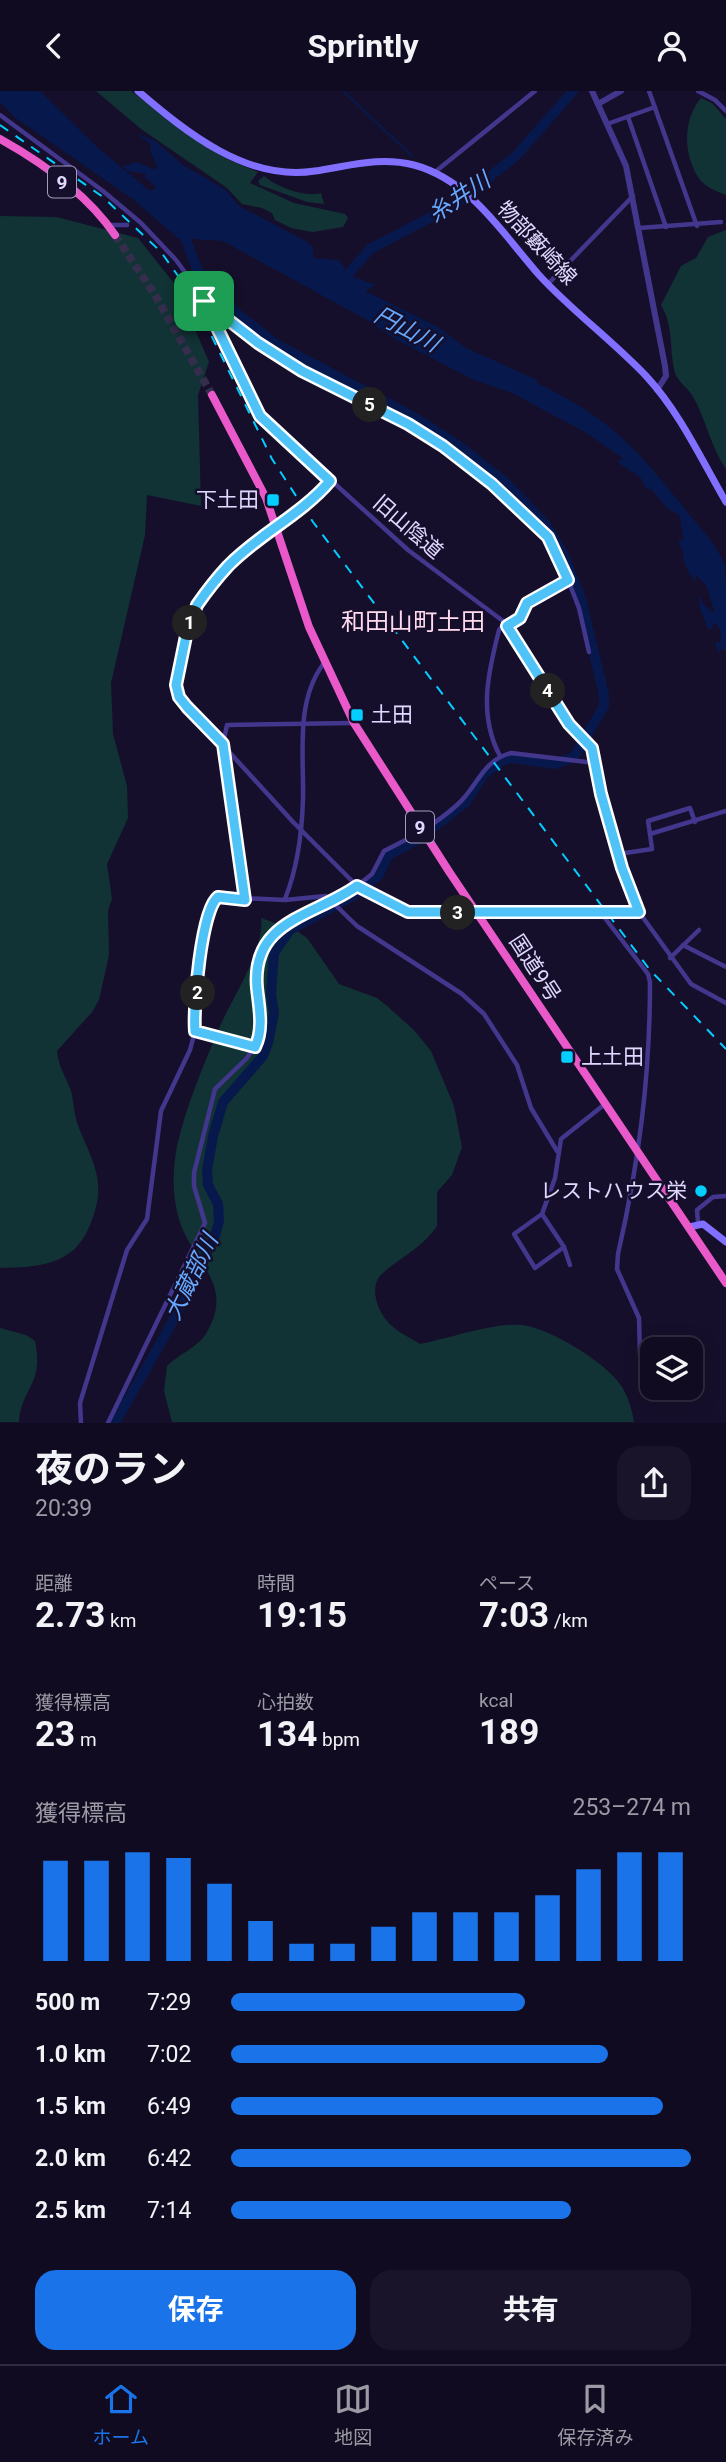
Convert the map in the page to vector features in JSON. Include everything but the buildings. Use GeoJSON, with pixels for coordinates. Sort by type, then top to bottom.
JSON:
{"type":"FeatureCollection","features":[{"type":"Feature","properties":{"kind":"highway","name":"9"},"geometry":{"type":"LineString","coordinates":[[0,139],[76,191],[115,235]]}},
{"type":"Feature","properties":{"kind":"highway","name":"国道9号"},"geometry":{"type":"LineString","coordinates":[[212,395],[256,476],[324,663],[354,723],[422,831],[640,1151],[726,1283]]}},
{"type":"Feature","properties":{"kind":"main road","name":"物部藪崎線"},"geometry":{"type":"LineString","coordinates":[[138,91],[163,113],[224,153],[260,169],[299,173],[383,161],[410,164],[455,183],[549,283],[657,390],[685,427],[726,502]]}},
{"type":"Feature","properties":{"kind":"main road"},"geometry":{"type":"LineString","coordinates":[[689,1227],[698,1223],[726,1242]]}},
{"type":"Feature","properties":{"kind":"street"},"geometry":{"type":"LineString","coordinates":[[436,173],[535,91]]}},
{"type":"Feature","properties":{"kind":"street"},"geometry":{"type":"LineString","coordinates":[[595,98],[601,91]]}},
{"type":"Feature","properties":{"kind":"street"},"geometry":{"type":"LineString","coordinates":[[595,98],[621,91]]}},
{"type":"Feature","properties":{"kind":"street"},"geometry":{"type":"LineString","coordinates":[[649,91],[697,226]]}},
{"type":"Feature","properties":{"kind":"street"},"geometry":{"type":"LineString","coordinates":[[698,91],[715,100],[726,111]]}},
{"type":"Feature","properties":{"kind":"street"},"geometry":{"type":"LineString","coordinates":[[595,98],[626,166],[633,196],[665,366],[663,384],[657,390]]}},
{"type":"Feature","properties":{"kind":"street"},"geometry":{"type":"LineString","coordinates":[[607,124],[655,107]]}},
{"type":"Feature","properties":{"kind":"street","name":"旧山陰道"},"geometry":{"type":"LineString","coordinates":[[0,115],[141,223],[176,260],[204,301],[260,416],[428,568],[480,601],[506,625],[569,724],[592,748],[618,854],[639,912],[691,984],[726,1003]]}},
{"type":"Feature","properties":{"kind":"street"},"geometry":{"type":"LineString","coordinates":[[628,117],[666,227]]}},
{"type":"Feature","properties":{"kind":"street"},"geometry":{"type":"LineString","coordinates":[[549,283],[633,196]]}},
{"type":"Feature","properties":{"kind":"street"},"geometry":{"type":"LineString","coordinates":[[639,228],[697,226],[721,222]]}},
{"type":"Feature","properties":{"kind":"street"},"geometry":{"type":"LineString","coordinates":[[108,225],[127,225]]}},
{"type":"Feature","properties":{"kind":"street"},"geometry":{"type":"LineString","coordinates":[[204,301],[258,343],[302,371],[408,424],[443,446],[492,484],[548,537],[579,608],[589,652]]}},
{"type":"Feature","properties":{"kind":"street"},"geometry":{"type":"LineString","coordinates":[[330,481],[312,501],[229,565],[197,605],[180,658],[176,685],[179,697],[299,829],[357,886],[408,912],[639,912]]}},
{"type":"Feature","properties":{"kind":"street"},"geometry":{"type":"LineString","coordinates":[[500,756],[486,721],[487,688],[499,630],[520,618],[527,603],[568,580]]}},
{"type":"Feature","properties":{"kind":"street"},"geometry":{"type":"LineString","coordinates":[[285,900],[295,878],[303,801],[302,724],[313,686],[324,663]]}},
{"type":"Feature","properties":{"kind":"street"},"geometry":{"type":"LineString","coordinates":[[245,900],[223,744],[226,725],[354,723]]}},
{"type":"Feature","properties":{"kind":"street"},"geometry":{"type":"LineString","coordinates":[[107,1423],[205,1223],[194,1186],[194,1173],[215,1089],[255,1047],[260,1030],[256,978],[260,951],[266,941],[287,925],[357,886],[372,874],[384,851],[422,831],[457,805],[480,772],[500,756],[511,753],[595,764]]}},
{"type":"Feature","properties":{"kind":"street"},"geometry":{"type":"LineString","coordinates":[[618,854],[652,849],[648,821],[690,807],[695,823]]}},
{"type":"Feature","properties":{"kind":"street"},"geometry":{"type":"LineString","coordinates":[[650,834],[695,823],[726,811]]}},
{"type":"Feature","properties":{"kind":"street"},"geometry":{"type":"LineString","coordinates":[[81,1423],[80,1403],[127,1250],[147,1219],[161,1111],[184,1068],[195,1031],[199,958],[208,915],[218,897],[285,900],[314,895],[333,899],[357,926],[461,994],[484,1014],[517,1065],[531,1108],[557,1151]]}},
{"type":"Feature","properties":{"kind":"street"},"geometry":{"type":"LineString","coordinates":[[601,913],[648,974],[650,982],[650,1044],[640,1151],[617,1269],[639,1318],[640,1354]]}},
{"type":"Feature","properties":{"kind":"street"},"geometry":{"type":"LineString","coordinates":[[670,958],[699,930]]}},
{"type":"Feature","properties":{"kind":"street"},"geometry":{"type":"LineString","coordinates":[[683,944],[726,967]]}},
{"type":"Feature","properties":{"kind":"street"},"geometry":{"type":"LineString","coordinates":[[195,1031],[255,1047]]}},
{"type":"Feature","properties":{"kind":"street"},"geometry":{"type":"LineString","coordinates":[[564,1247],[535,1268],[514,1234],[542,1214],[555,1178],[557,1151],[561,1139],[605,1103]]}},
{"type":"Feature","properties":{"kind":"street"},"geometry":{"type":"LineString","coordinates":[[698,1223],[697,1210],[713,1198],[726,1196]]}},
{"type":"Feature","properties":{"kind":"street"},"geometry":{"type":"LineString","coordinates":[[542,1214],[564,1247],[570,1265]]}},
{"type":"Feature","properties":{"kind":"green space"},"geometry":{"type":"Polygon","coordinates":[[[96,91],[131,91],[202,143],[229,160],[258,172],[250,183],[294,203],[345,214],[348,218],[343,227],[313,232],[291,228],[275,220],[272,213],[262,208],[242,204],[227,188],[141,129],[96,91]]]}},
{"type":"Feature","properties":{"kind":"green space"},"geometry":{"type":"Polygon","coordinates":[[[701,98],[712,103],[726,119],[726,195],[710,188],[701,180],[690,157],[688,126],[701,98]]]}},
{"type":"Feature","properties":{"kind":"green space"},"geometry":{"type":"Polygon","coordinates":[[[264,176],[291,190],[307,194],[321,193],[324,204],[307,202],[260,185],[258,181],[264,176]]]}},
{"type":"Feature","properties":{"kind":"green space"},"geometry":{"type":"Polygon","coordinates":[[[0,216],[56,217],[138,238],[177,287],[209,362],[198,395],[201,506],[147,495],[145,535],[111,683],[113,734],[127,786],[128,818],[107,864],[112,899],[108,910],[109,955],[99,1000],[92,1012],[57,1051],[71,1091],[77,1123],[97,1175],[98,1198],[90,1225],[75,1249],[41,1265],[0,1268],[0,216]]]}},
{"type":"Feature","properties":{"kind":"green space"},"geometry":{"type":"Polygon","coordinates":[[[726,230],[726,469],[697,404],[675,373],[670,330],[661,305],[681,266],[696,258],[708,237],[726,230]]]}},
{"type":"Feature","properties":{"kind":"green space"},"geometry":{"type":"Polygon","coordinates":[[[261,918],[297,931],[307,938],[339,984],[377,998],[414,1030],[431,1051],[454,1106],[462,1147],[452,1175],[437,1192],[437,1226],[418,1246],[383,1273],[376,1285],[376,1300],[387,1321],[420,1344],[485,1328],[511,1325],[522,1325],[548,1333],[591,1357],[614,1377],[627,1395],[634,1422],[172,1422],[164,1391],[167,1366],[203,1338],[214,1316],[216,1301],[210,1276],[188,1239],[178,1215],[174,1186],[177,1146],[190,1100],[208,1055],[253,958],[261,930],[261,918]]]}},
{"type":"Feature","properties":{"kind":"green space"},"geometry":{"type":"Polygon","coordinates":[[[0,1328],[26,1335],[35,1341],[37,1368],[24,1400],[19,1422],[0,1422],[0,1328]]]}},
{"type":"Feature","properties":{"kind":"water","name":"円山川"},"geometry":{"type":"Polygon","coordinates":[[[0,91],[40,91],[98,148],[150,191],[156,187],[145,177],[146,174],[127,171],[123,166],[136,162],[156,170],[150,144],[136,133],[155,141],[183,165],[226,190],[239,206],[304,240],[312,246],[314,258],[338,260],[345,268],[343,273],[375,285],[365,291],[438,327],[466,348],[537,380],[537,383],[603,422],[651,468],[722,558],[725,566],[726,651],[721,649],[718,653],[715,641],[721,643],[720,629],[714,622],[712,629],[708,629],[700,608],[699,595],[704,605],[715,614],[707,587],[696,574],[696,581],[686,567],[678,540],[684,540],[679,515],[668,509],[651,489],[646,489],[641,478],[619,463],[618,459],[625,460],[585,432],[512,393],[474,380],[397,340],[365,319],[223,241],[178,238],[134,200],[13,116],[0,102],[0,91]]]}},
{"type":"Feature","properties":{"kind":"waterway"},"geometry":{"type":"LineString","coordinates":[[343,91],[412,156]]}},
{"type":"Feature","properties":{"kind":"waterway","name":"糸井川"},"geometry":{"type":"LineString","coordinates":[[339,285],[370,249],[454,205],[516,156],[573,91]]}},
{"type":"Feature","properties":{"kind":"waterway","name":"大蔵部川"},"geometry":{"type":"LineString","coordinates":[[182,229],[197,269],[235,312],[274,343],[419,420],[459,446],[505,482],[546,525],[563,553],[580,596],[604,695],[604,706],[574,757],[555,764],[512,758],[503,760],[484,774],[465,803],[431,829]]}},
{"type":"Feature","properties":{"kind":"waterway","name":"大蔵部川"},"geometry":{"type":"LineString","coordinates":[[115,1423],[168,1330],[215,1236],[219,1221],[218,1204],[208,1185],[207,1170],[213,1136],[223,1102],[263,1056],[268,1043],[274,1013],[271,994],[274,953],[290,930],[351,897],[379,875],[388,855],[420,838]]}},
{"type":"Feature","properties":{"kind":"tunnel"},"geometry":{"type":"LineString","coordinates":[[115,235],[155,295],[212,395]]}},
{"type":"Feature","properties":{"kind":"railway"},"geometry":{"type":"LineString","coordinates":[[0,125],[103,197],[161,252],[191,294],[272,459],[313,522],[650,970],[726,1049]]}},
{"type":"Feature","properties":{"kind":"place","name":"下土田"},"geometry":{"type":"Point","coordinates":[273,500]}},
{"type":"Feature","properties":{"kind":"place","name":"土田"},"geometry":{"type":"Point","coordinates":[357,715]}},
{"type":"Feature","properties":{"kind":"place","name":"上土田"},"geometry":{"type":"Point","coordinates":[567,1057]}},
{"type":"Feature","properties":{"kind":"place","name":"レストハウス栄"},"geometry":{"type":"Point","coordinates":[701,1191]}},
{"type":"Feature","properties":{"kind":"district","name":"和田山町土田"},"geometry":{"type":"Point","coordinates":[413,622]}},
{"type":"Feature","properties":{"kind":"route"},"geometry":{"type":"LineString","coordinates":[[204,301],[258,343],[302,371],[408,424],[443,446],[492,484],[548,537],[568,580],[527,603],[520,618],[507,626],[569,724],[592,748],[601,794],[625,879],[639,912],[408,912],[393,907],[357,886],[341,897],[318,905],[266,941],[256,963],[260,1030],[255,1047],[195,1031],[199,958],[214,899],[228,897],[245,900],[232,825],[223,744],[179,697],[176,685],[177,669],[197,605],[203,596],[229,565],[312,501],[330,481],[260,416],[204,301]]}}]}
